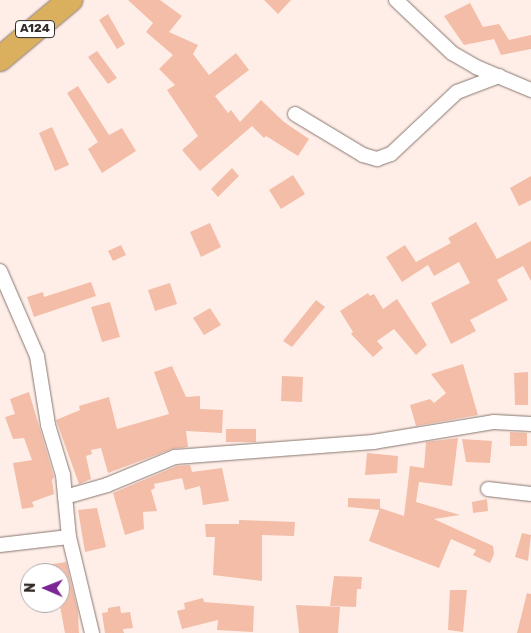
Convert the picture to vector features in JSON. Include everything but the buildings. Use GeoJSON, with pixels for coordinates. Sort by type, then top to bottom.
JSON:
{"type":"FeatureCollection","features":[{"type":"Feature","properties":{"kind":"highway","name":"A124"},"geometry":{"type":"LineString","coordinates":[[0,59],[70,0]]}},
{"type":"Feature","properties":{"kind":"street"},"geometry":{"type":"LineString","coordinates":[[396,0],[452,52],[531,90]]}},
{"type":"Feature","properties":{"kind":"street"},"geometry":{"type":"LineString","coordinates":[[295,114],[363,155],[377,159],[392,154],[458,92],[499,76]]}},
{"type":"Feature","properties":{"kind":"street"},"geometry":{"type":"LineString","coordinates":[[0,271],[37,356],[48,425],[63,475],[69,537],[92,633]]}},
{"type":"Feature","properties":{"kind":"street"},"geometry":{"type":"LineString","coordinates":[[65,498],[107,485],[175,457],[373,442],[494,422],[531,424]]}},
{"type":"Feature","properties":{"kind":"street"},"geometry":{"type":"LineString","coordinates":[[488,489],[531,494]]}},
{"type":"Feature","properties":{"kind":"street"},"geometry":{"type":"LineString","coordinates":[[0,545],[69,537]]}}]}
